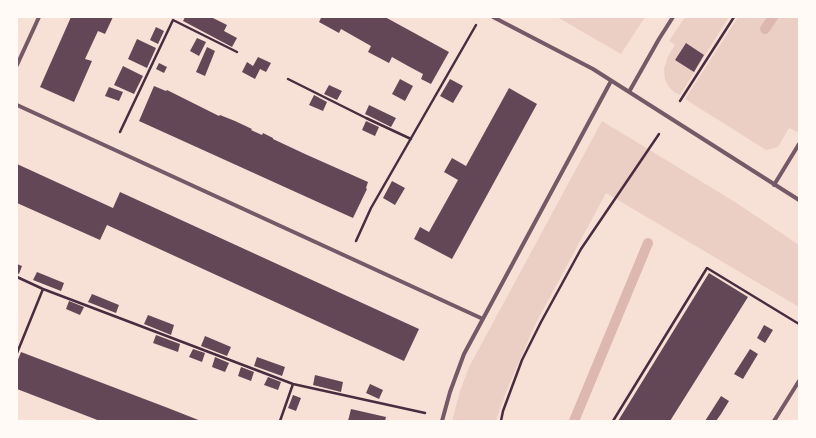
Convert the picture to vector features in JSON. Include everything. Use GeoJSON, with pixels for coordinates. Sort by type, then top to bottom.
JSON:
{"type":"FeatureCollection","features":[{"type":"Feature","properties":{"kind":"street"},"geometry":{"type":"LineString","coordinates":[[17,65],[39,17]]}},
{"type":"Feature","properties":{"kind":"street"},"geometry":{"type":"LineString","coordinates":[[493,17],[611,81],[799,200]]}},
{"type":"Feature","properties":{"kind":"street"},"geometry":{"type":"LineString","coordinates":[[629,92],[673,17]]}},
{"type":"Feature","properties":{"kind":"street"},"geometry":{"type":"LineString","coordinates":[[443,419],[450,392],[464,354],[611,81]]}},
{"type":"Feature","properties":{"kind":"street"},"geometry":{"type":"LineString","coordinates":[[17,105],[483,319]]}},
{"type":"Feature","properties":{"kind":"street"},"geometry":{"type":"LineString","coordinates":[[774,185],[799,144]]}},
{"type":"Feature","properties":{"kind":"street"},"geometry":{"type":"LineString","coordinates":[[794,151],[799,154]]}},
{"type":"Feature","properties":{"kind":"street"},"geometry":{"type":"LineString","coordinates":[[774,421],[799,381]]}},
{"type":"Feature","properties":{"kind":"path"},"geometry":{"type":"LineString","coordinates":[[501,421],[503,411],[522,360],[544,315],[581,249],[669,118],[734,17]]}},
{"type":"Feature","properties":{"kind":"path"},"geometry":{"type":"LineString","coordinates":[[112,149],[173,20],[236,52]]}},
{"type":"Feature","properties":{"kind":"path"},"geometry":{"type":"LineString","coordinates":[[349,258],[371,208],[477,24]]}},
{"type":"Feature","properties":{"kind":"path"},"geometry":{"type":"LineString","coordinates":[[288,79],[411,139]]}},
{"type":"Feature","properties":{"kind":"path"},"geometry":{"type":"LineString","coordinates":[[613,421],[707,268],[799,324]]}},
{"type":"Feature","properties":{"kind":"path"},"geometry":{"type":"LineString","coordinates":[[17,277],[293,384],[443,419]]}},
{"type":"Feature","properties":{"kind":"path"},"geometry":{"type":"LineString","coordinates":[[17,353],[43,288]]}},
{"type":"Feature","properties":{"kind":"path"},"geometry":{"type":"LineString","coordinates":[[280,421],[293,384]]}},
{"type":"Feature","properties":{"kind":"shaded area"},"geometry":{"type":"Polygon","coordinates":[[[557,17],[645,17],[621,54],[557,17]]]}},
{"type":"Feature","properties":{"kind":"shaded area"},"geometry":{"type":"Polygon","coordinates":[[[685,17],[729,17],[680,95],[669,87],[665,80],[664,69],[668,56],[675,45],[669,41],[685,17]]]}},
{"type":"Feature","properties":{"kind":"shaded area"},"geometry":{"type":"Polygon","coordinates":[[[738,17],[799,17],[799,129],[797,132],[789,128],[778,147],[766,150],[685,99],[738,17]]]}},
{"type":"Feature","properties":{"kind":"shaded area"},"geometry":{"type":"Polygon","coordinates":[[[602,121],[735,202],[799,245],[799,307],[606,193],[535,325],[506,392],[496,421],[452,421],[460,391],[469,367],[602,121]]]}},
{"type":"Feature","properties":{"kind":"building"},"geometry":{"type":"Polygon","coordinates":[[[71,17],[113,17],[105,34],[98,31],[85,59],[92,61],[74,102],[40,87],[71,17]]]}},
{"type":"Feature","properties":{"kind":"building"},"geometry":{"type":"Polygon","coordinates":[[[185,17],[211,17],[227,25],[224,31],[237,38],[232,47],[183,21],[185,17]]]}},
{"type":"Feature","properties":{"kind":"building"},"geometry":{"type":"Polygon","coordinates":[[[319,17],[385,17],[449,52],[431,84],[421,79],[423,74],[392,57],[389,63],[368,52],[371,46],[341,29],[339,33],[319,22],[321,18],[319,17]]]}},
{"type":"Feature","properties":{"kind":"building"},"geometry":{"type":"Polygon","coordinates":[[[156,27],[164,31],[158,44],[150,40],[156,27]]]}},
{"type":"Feature","properties":{"kind":"building"},"geometry":{"type":"Polygon","coordinates":[[[197,38],[206,42],[199,56],[190,51],[197,38]]]}},
{"type":"Feature","properties":{"kind":"building"},"geometry":{"type":"Polygon","coordinates":[[[137,39],[156,48],[147,68],[128,59],[137,39]]]}},
{"type":"Feature","properties":{"kind":"building"},"geometry":{"type":"Polygon","coordinates":[[[686,43],[704,55],[694,72],[675,60],[686,43]]]}},
{"type":"Feature","properties":{"kind":"building"},"geometry":{"type":"Polygon","coordinates":[[[207,47],[215,51],[205,76],[196,72],[207,47]]]}},
{"type":"Feature","properties":{"kind":"building"},"geometry":{"type":"Polygon","coordinates":[[[258,57],[271,63],[266,72],[260,69],[255,79],[242,72],[247,62],[253,66],[258,57]]]}},
{"type":"Feature","properties":{"kind":"building"},"geometry":{"type":"Polygon","coordinates":[[[159,63],[167,67],[164,73],[156,69],[159,63]]]}},
{"type":"Feature","properties":{"kind":"building"},"geometry":{"type":"Polygon","coordinates":[[[123,66],[143,76],[134,94],[114,85],[123,66]]]}},
{"type":"Feature","properties":{"kind":"building"},"geometry":{"type":"Polygon","coordinates":[[[400,79],[413,86],[405,101],[392,94],[400,79]]]}},
{"type":"Feature","properties":{"kind":"building"},"geometry":{"type":"Polygon","coordinates":[[[450,79],[463,86],[453,103],[440,96],[450,79]]]}},
{"type":"Feature","properties":{"kind":"building"},"geometry":{"type":"Polygon","coordinates":[[[329,85],[342,91],[337,100],[324,94],[329,85]]]}},
{"type":"Feature","properties":{"kind":"building"},"geometry":{"type":"Polygon","coordinates":[[[154,86],[166,91],[167,90],[219,116],[220,115],[235,121],[262,135],[263,133],[305,154],[368,182],[367,189],[353,218],[139,121],[154,86]]]}},
{"type":"Feature","properties":{"kind":"building"},"geometry":{"type":"Polygon","coordinates":[[[109,87],[123,92],[119,101],[105,96],[109,87]]]}},
{"type":"Feature","properties":{"kind":"building"},"geometry":{"type":"Polygon","coordinates":[[[509,88],[537,104],[452,259],[414,239],[420,227],[429,232],[458,180],[444,172],[452,158],[466,166],[509,88]]]}},
{"type":"Feature","properties":{"kind":"building"},"geometry":{"type":"Polygon","coordinates":[[[314,95],[327,102],[323,111],[309,105],[314,95]]]}},
{"type":"Feature","properties":{"kind":"building"},"geometry":{"type":"Polygon","coordinates":[[[369,105],[396,118],[391,127],[365,114],[369,105]]]}},
{"type":"Feature","properties":{"kind":"building"},"geometry":{"type":"Polygon","coordinates":[[[366,121],[379,127],[375,136],[362,130],[366,121]]]}},
{"type":"Feature","properties":{"kind":"building"},"geometry":{"type":"Polygon","coordinates":[[[17,164],[113,208],[120,192],[419,329],[404,361],[107,225],[100,240],[17,203],[17,164]]]}},
{"type":"Feature","properties":{"kind":"building"},"geometry":{"type":"Polygon","coordinates":[[[392,181],[405,188],[395,205],[383,198],[392,181]]]}},
{"type":"Feature","properties":{"kind":"building"},"geometry":{"type":"Polygon","coordinates":[[[17,264],[22,266],[19,274],[17,273],[17,264]]]}},
{"type":"Feature","properties":{"kind":"building"},"geometry":{"type":"Polygon","coordinates":[[[37,272],[64,283],[61,291],[33,280],[37,272]]]}},
{"type":"Feature","properties":{"kind":"building"},"geometry":{"type":"Polygon","coordinates":[[[709,273],[748,297],[670,421],[618,421],[709,273]]]}},
{"type":"Feature","properties":{"kind":"building"},"geometry":{"type":"Polygon","coordinates":[[[92,294],[119,305],[116,313],[88,302],[92,294]]]}},
{"type":"Feature","properties":{"kind":"building"},"geometry":{"type":"Polygon","coordinates":[[[69,301],[84,307],[80,315],[66,309],[69,301]]]}},
{"type":"Feature","properties":{"kind":"building"},"geometry":{"type":"Polygon","coordinates":[[[148,315],[174,325],[171,335],[144,324],[148,315]]]}},
{"type":"Feature","properties":{"kind":"building"},"geometry":{"type":"Polygon","coordinates":[[[764,325],[773,330],[765,343],[757,338],[764,325]]]}},
{"type":"Feature","properties":{"kind":"building"},"geometry":{"type":"Polygon","coordinates":[[[156,335],[180,344],[178,352],[153,343],[156,335]]]}},
{"type":"Feature","properties":{"kind":"building"},"geometry":{"type":"Polygon","coordinates":[[[205,336],[231,347],[227,356],[201,346],[205,336]]]}},
{"type":"Feature","properties":{"kind":"building"},"geometry":{"type":"Polygon","coordinates":[[[193,349],[205,353],[202,362],[189,357],[193,349]]]}},
{"type":"Feature","properties":{"kind":"building"},"geometry":{"type":"Polygon","coordinates":[[[750,349],[758,354],[743,379],[734,374],[750,349]]]}},
{"type":"Feature","properties":{"kind":"building"},"geometry":{"type":"Polygon","coordinates":[[[21,352],[201,421],[100,421],[17,389],[17,362],[21,352]]]}},
{"type":"Feature","properties":{"kind":"building"},"geometry":{"type":"Polygon","coordinates":[[[215,357],[229,363],[225,372],[212,367],[215,357]]]}},
{"type":"Feature","properties":{"kind":"building"},"geometry":{"type":"Polygon","coordinates":[[[257,357],[285,367],[282,376],[254,366],[257,357]]]}},
{"type":"Feature","properties":{"kind":"building"},"geometry":{"type":"Polygon","coordinates":[[[241,367],[254,372],[251,381],[238,376],[241,367]]]}},
{"type":"Feature","properties":{"kind":"building"},"geometry":{"type":"Polygon","coordinates":[[[315,375],[343,382],[341,392],[313,385],[315,375]]]}},
{"type":"Feature","properties":{"kind":"building"},"geometry":{"type":"Polygon","coordinates":[[[268,377],[281,382],[278,390],[264,385],[268,377]]]}},
{"type":"Feature","properties":{"kind":"building"},"geometry":{"type":"Polygon","coordinates":[[[370,384],[383,390],[379,399],[366,393],[370,384]]]}},
{"type":"Feature","properties":{"kind":"building"},"geometry":{"type":"Polygon","coordinates":[[[293,395],[301,398],[296,411],[288,408],[293,395]]]}},
{"type":"Feature","properties":{"kind":"building"},"geometry":{"type":"Polygon","coordinates":[[[721,396],[729,401],[721,414],[716,421],[705,421],[721,396]]]}},
{"type":"Feature","properties":{"kind":"building"},"geometry":{"type":"Polygon","coordinates":[[[351,409],[386,417],[385,421],[348,421],[351,409]]]}},
{"type":"Feature","properties":{"kind":"waterway"},"geometry":{"type":"LineString","coordinates":[[765,29],[773,17]]}},
{"type":"Feature","properties":{"kind":"waterway"},"geometry":{"type":"LineString","coordinates":[[574,421],[648,243]]}}]}
